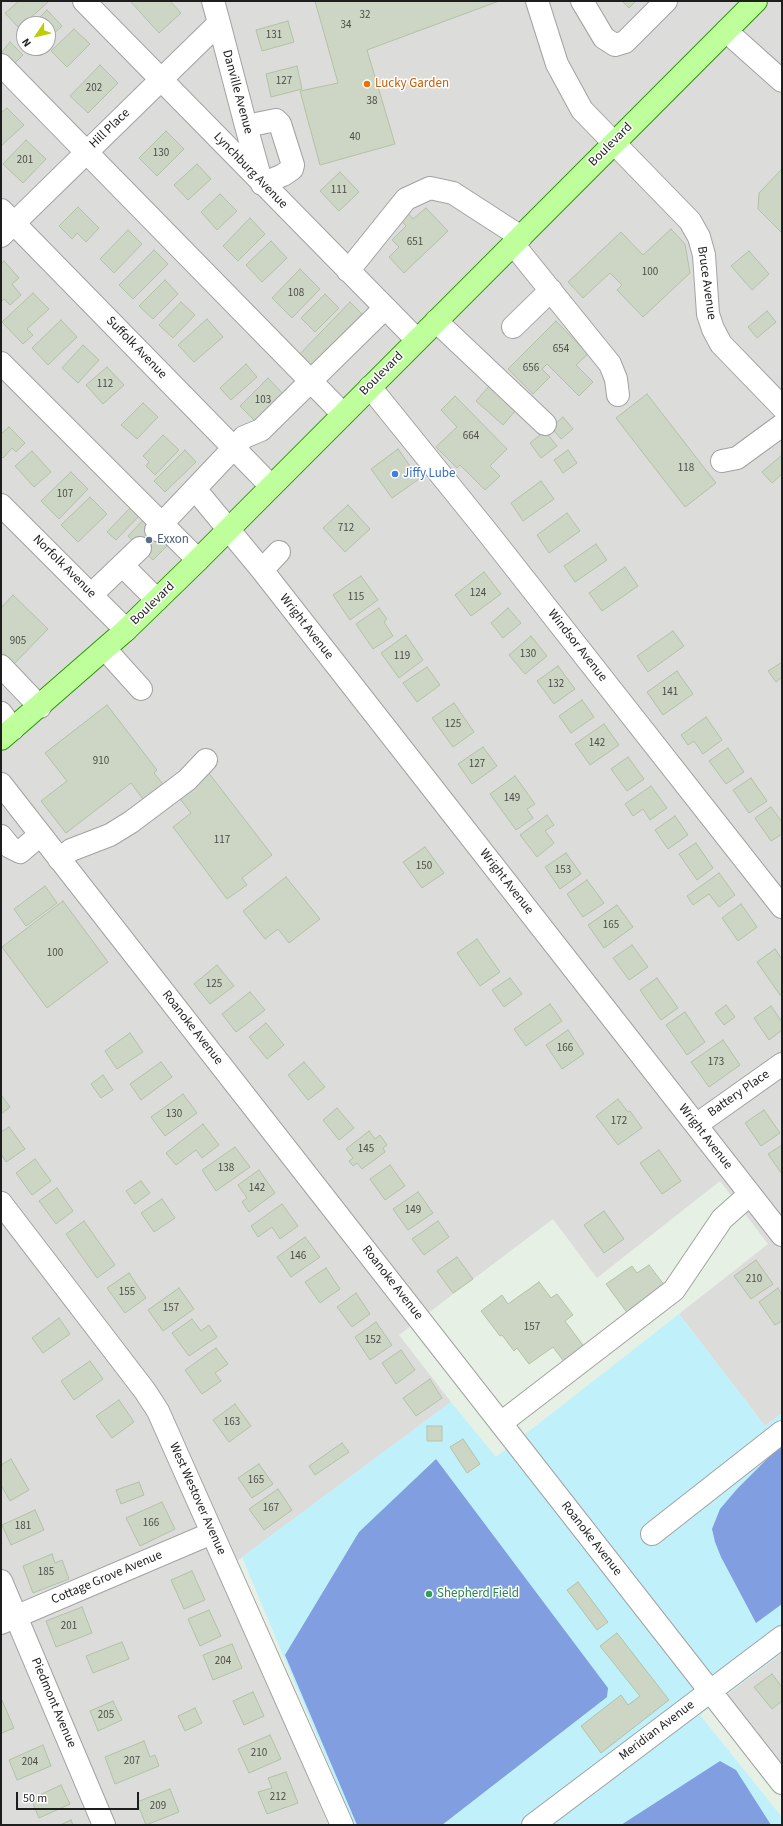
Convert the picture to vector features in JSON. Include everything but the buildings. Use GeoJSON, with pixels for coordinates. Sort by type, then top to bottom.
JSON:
{"type":"FeatureCollection","features":[{"type":"Feature","properties":{"kind":"main road","name":"Boulevard"},"geometry":{"type":"LineString","coordinates":[[5,727],[40,707],[126,630],[198,560],[270,486],[756,1]]}},
{"type":"Feature","properties":{"kind":"street","name":"Lynchburg Avenue"},"geometry":{"type":"LineString","coordinates":[[84,1],[262,184],[417,340]]}},
{"type":"Feature","properties":{"kind":"street","name":"Danville Avenue"},"geometry":{"type":"LineString","coordinates":[[213,1],[262,184]]}},
{"type":"Feature","properties":{"kind":"street","name":"Bruce Avenue"},"geometry":{"type":"LineString","coordinates":[[536,1],[557,64],[566,84],[582,110],[690,221],[699,237],[704,255],[708,314],[713,329],[721,344],[782,407]]}},
{"type":"Feature","properties":{"kind":"street"},"geometry":{"type":"LineString","coordinates":[[582,1],[604,38],[615,45],[625,42],[666,1]]}},
{"type":"Feature","properties":{"kind":"street","name":"Hill Place"},"geometry":{"type":"LineString","coordinates":[[5,223],[86,152],[219,23]]}},
{"type":"Feature","properties":{"kind":"street"},"geometry":{"type":"LineString","coordinates":[[726,31],[782,81]]}},
{"type":"Feature","properties":{"kind":"street"},"geometry":{"type":"LineString","coordinates":[[1,65],[343,414]]}},
{"type":"Feature","properties":{"kind":"street"},"geometry":{"type":"LineString","coordinates":[[246,126],[276,120],[280,124],[293,166],[292,169],[283,176],[262,184]]}},
{"type":"Feature","properties":{"kind":"street"},"geometry":{"type":"LineString","coordinates":[[348,271],[406,200],[430,188],[453,192],[517,240],[551,290],[610,364],[616,379],[618,396]]}},
{"type":"Feature","properties":{"kind":"street","name":"Suffolk Avenue"},"geometry":{"type":"LineString","coordinates":[[5,223],[270,486]]}},
{"type":"Feature","properties":{"kind":"street"},"geometry":{"type":"LineString","coordinates":[[513,327],[551,290]]}},
{"type":"Feature","properties":{"kind":"street"},"geometry":{"type":"LineString","coordinates":[[159,527],[233,448],[246,436],[261,430],[385,308]]}},
{"type":"Feature","properties":{"kind":"street"},"geometry":{"type":"LineString","coordinates":[[436,321],[545,424]]}},
{"type":"Feature","properties":{"kind":"street"},"geometry":{"type":"LineString","coordinates":[[1,362],[159,527],[198,560]]}},
{"type":"Feature","properties":{"kind":"street","name":"Windsor Avenue"},"geometry":{"type":"LineString","coordinates":[[370,387],[488,533],[782,907]]}},
{"type":"Feature","properties":{"kind":"street"},"geometry":{"type":"LineString","coordinates":[[722,461],[737,458],[782,425]]}},
{"type":"Feature","properties":{"kind":"street","name":"Wright Avenue"},"geometry":{"type":"LineString","coordinates":[[195,489],[229,528],[782,1235]]}},
{"type":"Feature","properties":{"kind":"street","name":"Norfolk Avenue"},"geometry":{"type":"LineString","coordinates":[[1,505],[126,630]]}},
{"type":"Feature","properties":{"kind":"street"},"geometry":{"type":"LineString","coordinates":[[91,595],[140,548]]}},
{"type":"Feature","properties":{"kind":"street"},"geometry":{"type":"LineString","coordinates":[[262,570],[279,552]]}},
{"type":"Feature","properties":{"kind":"street"},"geometry":{"type":"LineString","coordinates":[[122,565],[157,600]]}},
{"type":"Feature","properties":{"kind":"street"},"geometry":{"type":"LineString","coordinates":[[105,649],[141,689]]}},
{"type":"Feature","properties":{"kind":"street"},"geometry":{"type":"LineString","coordinates":[[1,666],[40,707]]}},
{"type":"Feature","properties":{"kind":"street"},"geometry":{"type":"LineString","coordinates":[[16,803],[26,798],[34,802],[65,854],[110,835],[131,822],[187,780],[206,760]]}},
{"type":"Feature","properties":{"kind":"street","name":"Roanoke Avenue"},"geometry":{"type":"LineString","coordinates":[[1,784],[40,835],[65,854],[501,1423],[782,1783]]}},
{"type":"Feature","properties":{"kind":"street"},"geometry":{"type":"LineString","coordinates":[[1,836],[10,847],[20,852],[40,835]]}},
{"type":"Feature","properties":{"kind":"street","name":"Battery Place"},"geometry":{"type":"LineString","coordinates":[[696,1125],[782,1064]]}},
{"type":"Feature","properties":{"kind":"street"},"geometry":{"type":"LineString","coordinates":[[501,1423],[674,1290],[722,1219],[750,1194]]}},
{"type":"Feature","properties":{"kind":"street","name":"West Westover Avenue"},"geometry":{"type":"LineString","coordinates":[[1,1203],[145,1391],[158,1411],[342,1825]]}},
{"type":"Feature","properties":{"kind":"street"},"geometry":{"type":"LineString","coordinates":[[652,1534],[782,1432]]}},
{"type":"Feature","properties":{"kind":"street","name":"Cottage Grove Avenue"},"geometry":{"type":"LineString","coordinates":[[8,1620],[212,1533]]}},
{"type":"Feature","properties":{"kind":"street","name":"Piedmont Avenue"},"geometry":{"type":"LineString","coordinates":[[1,1581],[8,1620],[104,1825]]}},
{"type":"Feature","properties":{"kind":"street","name":"Meridian Avenue"},"geometry":{"type":"LineString","coordinates":[[533,1825],[782,1637]]}},
{"type":"Feature","properties":{"kind":"shaded area"},"geometry":{"type":"Polygon","coordinates":[[[1,1],[782,1],[782,1413],[765,1426],[679,1314],[768,1244],[720,1181],[597,1278],[553,1219],[399,1335],[451,1402],[221,1573],[328,1825],[1,1825],[1,1]]]}},
{"type":"Feature","properties":{"kind":"shaded area"},"geometry":{"type":"Polygon","coordinates":[[[679,1314],[765,1426],[782,1413],[782,1653],[700,1715],[782,1817],[782,1825],[354,1825],[242,1557],[451,1402],[496,1457],[679,1314]]]}},
{"type":"Feature","properties":{"kind":"shaded area"},"geometry":{"type":"Polygon","coordinates":[[[782,1444],[782,1604],[756,1623],[721,1557],[712,1529],[720,1509],[737,1489],[782,1444]]]}},
{"type":"Feature","properties":{"kind":"shaded area","name":"Shepherd Field"},"geometry":{"type":"Polygon","coordinates":[[[436,1459],[608,1688],[607,1697],[442,1825],[357,1825],[285,1655],[359,1532],[436,1459]]]}},
{"type":"Feature","properties":{"kind":"shaded area"},"geometry":{"type":"Polygon","coordinates":[[[782,1653],[782,1765],[727,1695],[782,1653]]]}},
{"type":"Feature","properties":{"kind":"shaded area"},"geometry":{"type":"Polygon","coordinates":[[[720,1761],[736,1770],[771,1825],[621,1825],[720,1761]]]}},
{"type":"Feature","properties":{"kind":"place","name":"Lucky Garden"},"geometry":{"type":"Point","coordinates":[367,84]}},
{"type":"Feature","properties":{"kind":"place","name":"Jiffy Lube"},"geometry":{"type":"Point","coordinates":[395,474]}},
{"type":"Feature","properties":{"kind":"place","name":"Exxon"},"geometry":{"type":"Point","coordinates":[149,540]}},
{"type":"Feature","properties":{"kind":"place","name":"Shepherd Field"},"geometry":{"type":"Point","coordinates":[429,1594]}}]}
